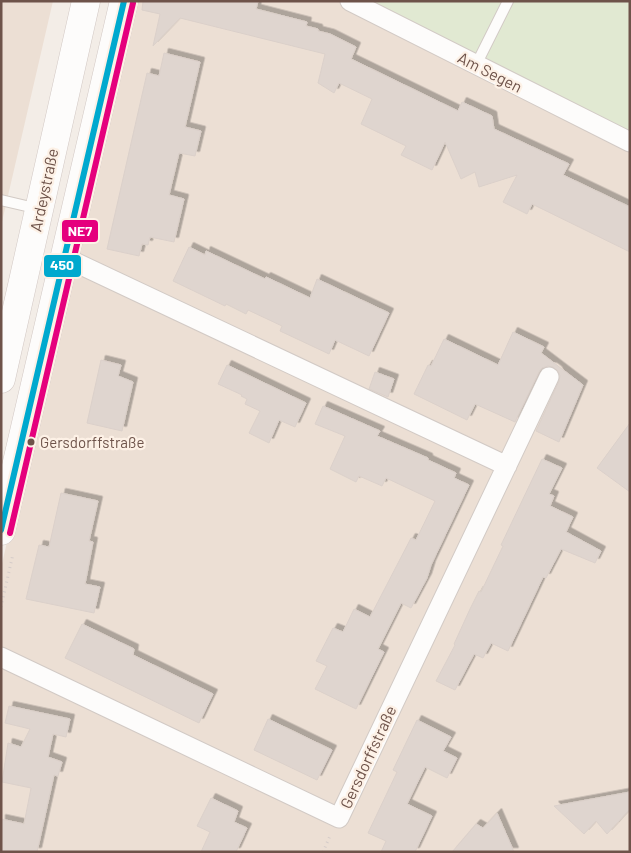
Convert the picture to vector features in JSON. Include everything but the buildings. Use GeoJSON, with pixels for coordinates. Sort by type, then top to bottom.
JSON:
{"type":"FeatureCollection","features":[{"type":"Feature","properties":{"kind":"main road","name":"Ardeystraße"},"geometry":{"type":"LineString","coordinates":[[1,379],[86,1]]}},
{"type":"Feature","properties":{"kind":"main road"},"geometry":{"type":"LineString","coordinates":[[1,531],[66,258],[124,1]]}},
{"type":"Feature","properties":{"kind":"street","name":"Am Segen"},"geometry":{"type":"LineString","coordinates":[[350,1],[630,142]]}},
{"type":"Feature","properties":{"kind":"street"},"geometry":{"type":"LineString","coordinates":[[66,258],[507,466]]}},
{"type":"Feature","properties":{"kind":"street","name":"Gersdorffstraße"},"geometry":{"type":"LineString","coordinates":[[1,657],[339,818],[549,377]]}},
{"type":"Feature","properties":{"kind":"lane"},"geometry":{"type":"LineString","coordinates":[[476,64],[508,1]]}},
{"type":"Feature","properties":{"kind":"lane"},"geometry":{"type":"LineString","coordinates":[[1,200],[40,209]]}},
{"type":"Feature","properties":{"kind":"shaded area"},"geometry":{"type":"Polygon","coordinates":[[[1,1],[53,1],[1,226],[1,1]]]}},
{"type":"Feature","properties":{"kind":"shaded area"},"geometry":{"type":"Polygon","coordinates":[[[132,1],[339,1],[630,148],[630,852],[1,852],[1,568],[132,1]]]}},
{"type":"Feature","properties":{"kind":"green space"},"geometry":{"type":"Polygon","coordinates":[[[364,1],[630,1],[630,132],[364,1]]]}},
{"type":"Feature","properties":{"kind":"transit line","name":"450"},"geometry":{"type":"LineString","coordinates":[[1,530],[124,1]]}},
{"type":"Feature","properties":{"kind":"transit line","name":"NE7"},"geometry":{"type":"LineString","coordinates":[[10,533],[133,3]]}},
{"type":"Feature","properties":{"kind":"place","name":"Gersdorffstraße"},"geometry":{"type":"Point","coordinates":[31,442]}}]}
